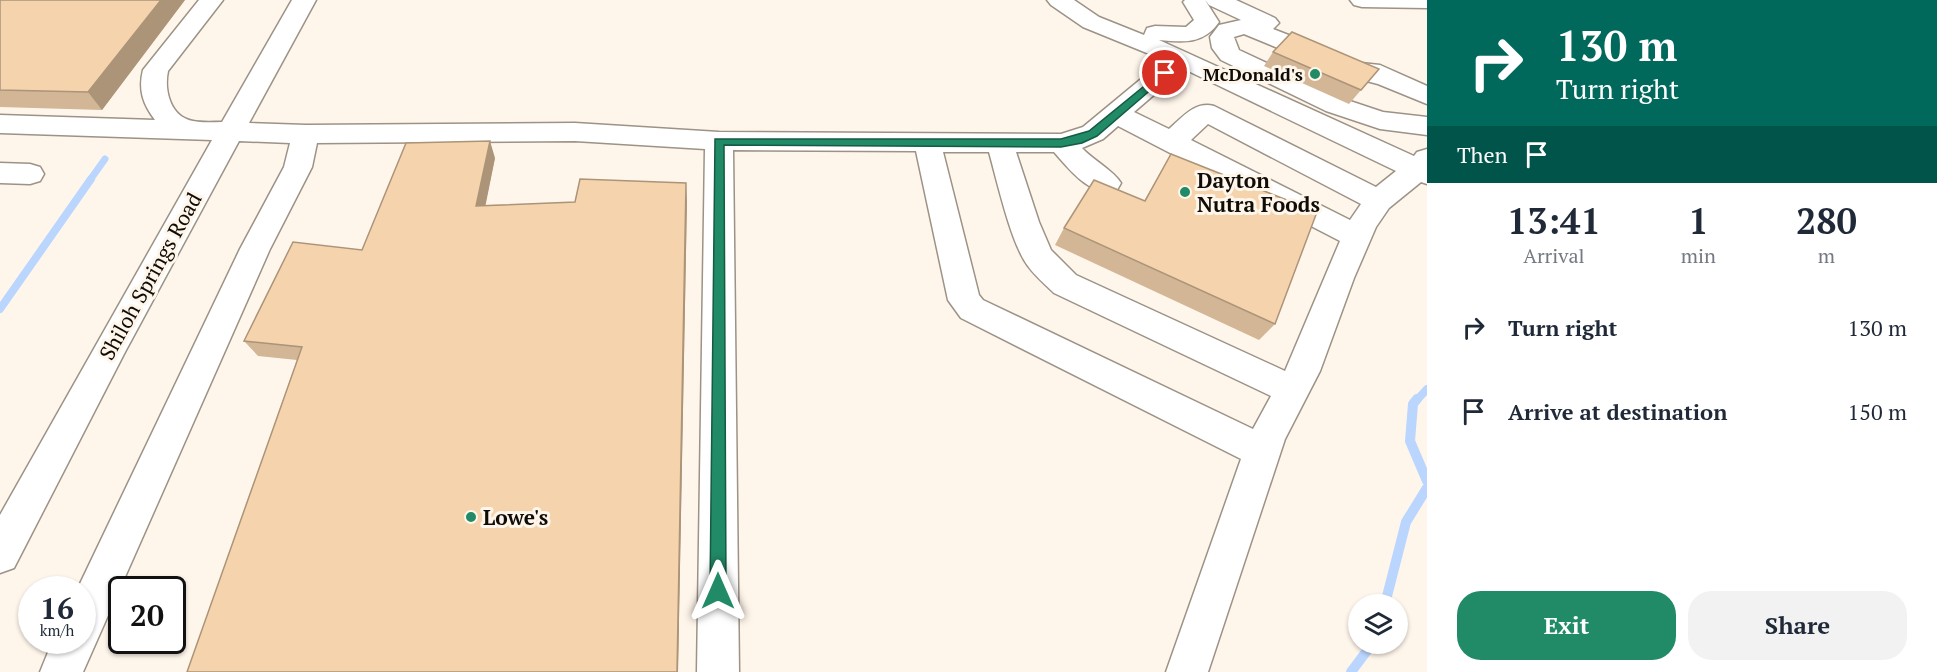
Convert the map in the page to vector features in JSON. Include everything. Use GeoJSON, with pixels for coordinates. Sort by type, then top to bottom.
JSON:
{"type":"FeatureCollection","features":[{"type":"Feature","properties":{"kind":"street"},"geometry":{"type":"LineString","coordinates":[[184,129],[169,120],[155,102],[152,82],[162,62],[211,0]]}},
{"type":"Feature","properties":{"kind":"street","name":"Shiloh Springs Road"},"geometry":{"type":"LineString","coordinates":[[0,554],[113,342],[231,131],[290,12],[303,0]]}},
{"type":"Feature","properties":{"kind":"street"},"geometry":{"type":"LineString","coordinates":[[1059,0],[1149,38],[1181,58],[1424,168]]}},
{"type":"Feature","properties":{"kind":"street"},"geometry":{"type":"LineString","coordinates":[[1362,0],[1427,1]]}},
{"type":"Feature","properties":{"kind":"street"},"geometry":{"type":"LineString","coordinates":[[1149,38],[1191,35],[1207,22],[1203,1]]}},
{"type":"Feature","properties":{"kind":"street"},"geometry":{"type":"LineString","coordinates":[[1203,1],[1427,96]]}},
{"type":"Feature","properties":{"kind":"street"},"geometry":{"type":"LineString","coordinates":[[1390,79],[1352,69],[1248,27],[1231,27],[1224,32],[1222,39],[1223,48],[1230,55],[1335,105],[1380,120],[1427,126]]}},
{"type":"Feature","properties":{"kind":"street"},"geometry":{"type":"LineString","coordinates":[[0,124],[306,134],[575,132],[719,141],[1061,143],[1078,140],[1093,133],[1181,58]]}},
{"type":"Feature","properties":{"kind":"street"},"geometry":{"type":"LineString","coordinates":[[1173,142],[1205,112],[1379,201]]}},
{"type":"Feature","properties":{"kind":"street"},"geometry":{"type":"LineString","coordinates":[[1117,114],[1357,237]]}},
{"type":"Feature","properties":{"kind":"street"},"geometry":{"type":"LineString","coordinates":[[96,594],[255,249],[298,167],[306,134]]}},
{"type":"Feature","properties":{"kind":"street"},"geometry":{"type":"LineString","coordinates":[[718,672],[719,141]]}},
{"type":"Feature","properties":{"kind":"street"},"geometry":{"type":"LineString","coordinates":[[1000,143],[1024,222],[1038,257],[1065,284],[1292,390]]}},
{"type":"Feature","properties":{"kind":"street"},"geometry":{"type":"LineString","coordinates":[[1061,143],[1084,168],[1107,183]]}},
{"type":"Feature","properties":{"kind":"street"},"geometry":{"type":"LineString","coordinates":[[928,144],[964,300],[972,309],[1263,452]]}},
{"type":"Feature","properties":{"kind":"street"},"geometry":{"type":"LineString","coordinates":[[1187,672],[1268,435],[1307,362],[1338,278],[1363,223],[1379,201],[1394,187],[1424,168]]}},
{"type":"Feature","properties":{"kind":"street"},"geometry":{"type":"LineString","coordinates":[[0,173],[30,174]]}},
{"type":"Feature","properties":{"kind":"street"},"geometry":{"type":"LineString","coordinates":[[61,672],[69,654]]}},
{"type":"Feature","properties":{"kind":"building"},"geometry":{"type":"Polygon","coordinates":[[[0,0],[161,0],[88,92],[0,90],[0,0]]]}},
{"type":"Feature","properties":{"kind":"building"},"geometry":{"type":"Polygon","coordinates":[[[1292,32],[1379,69],[1361,90],[1273,52],[1292,32]]]}},
{"type":"Feature","properties":{"kind":"building","name":"Lowe's"},"geometry":{"type":"Polygon","coordinates":[[[490,141],[476,206],[575,202],[580,179],[686,183],[677,672],[187,672],[302,347],[244,341],[293,242],[362,250],[406,143],[490,141]]]}},
{"type":"Feature","properties":{"kind":"building"},"geometry":{"type":"Polygon","coordinates":[[[1171,154],[1317,212],[1275,324],[1064,228],[1094,180],[1145,201],[1171,154]]]}},
{"type":"Feature","properties":{"kind":"waterway"},"geometry":{"type":"LineString","coordinates":[[90,180],[105,159]]}},
{"type":"Feature","properties":{"kind":"waterway"},"geometry":{"type":"LineString","coordinates":[[0,309],[91,179]]}},
{"type":"Feature","properties":{"kind":"waterway"},"geometry":{"type":"LineString","coordinates":[[1416,401],[1427,389]]}},
{"type":"Feature","properties":{"kind":"waterway"},"geometry":{"type":"LineString","coordinates":[[1417,399],[1413,404],[1410,441],[1427,481]]}},
{"type":"Feature","properties":{"kind":"waterway"},"geometry":{"type":"LineString","coordinates":[[1388,594],[1406,522],[1427,488]]}},
{"type":"Feature","properties":{"kind":"waterway"},"geometry":{"type":"LineString","coordinates":[[1351,672],[1364,654]]}},
{"type":"Feature","properties":{"kind":"place","name":"McDonald's"},"geometry":{"type":"Point","coordinates":[1315,74]}},
{"type":"Feature","properties":{"kind":"place","name":"Dayton Nutra Foods"},"geometry":{"type":"Point","coordinates":[1185,192]}},
{"type":"Feature","properties":{"kind":"place","name":"Lowe's"},"geometry":{"type":"Point","coordinates":[471,517]}},
{"type":"Feature","properties":{"kind":"route"},"geometry":{"type":"LineString","coordinates":[[718,591],[719,141],[1061,143],[1078,140],[1093,133],[1165,73]]}}]}
